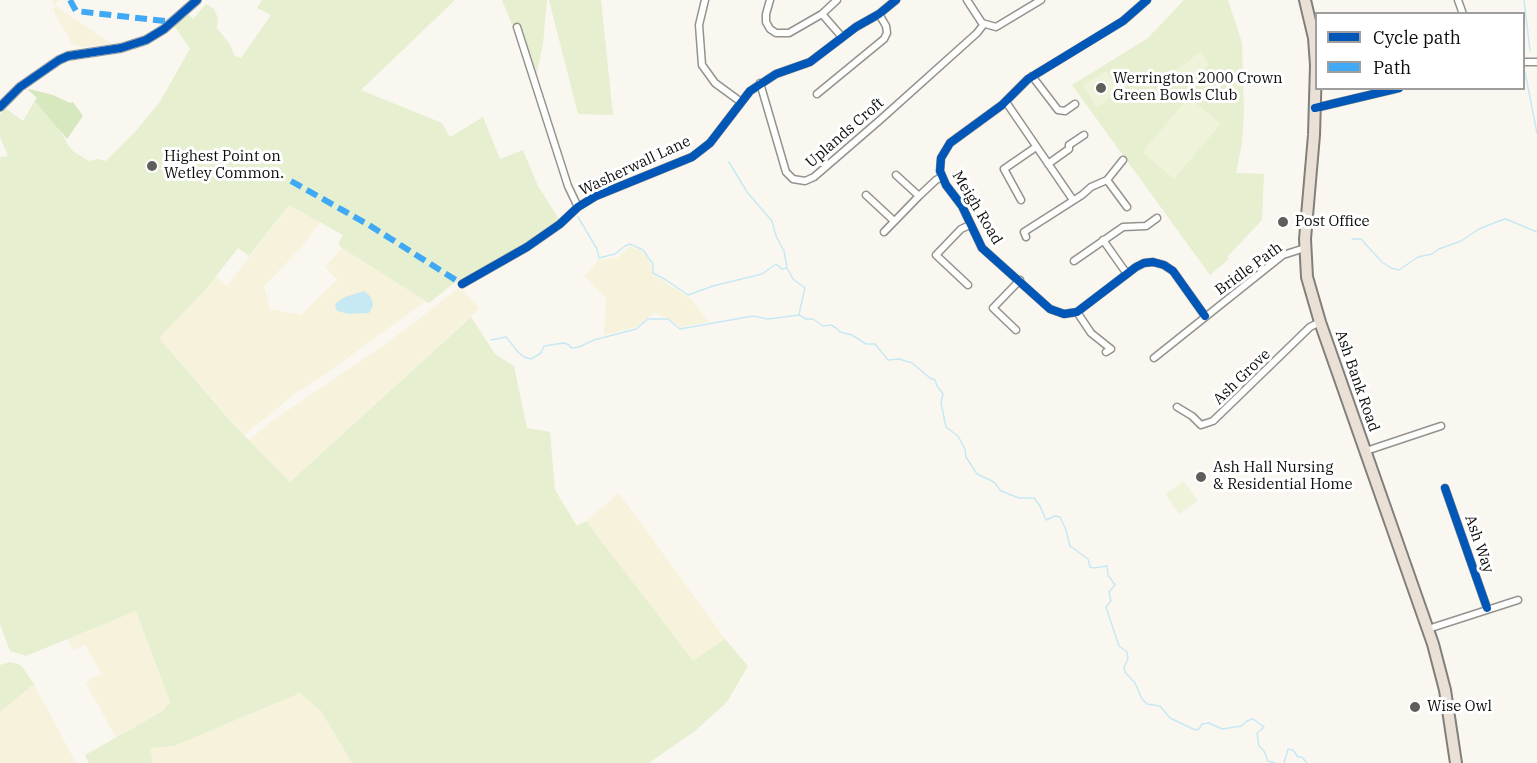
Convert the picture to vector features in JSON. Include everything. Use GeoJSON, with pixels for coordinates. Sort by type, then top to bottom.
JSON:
{"type":"FeatureCollection","features":[{"type":"Feature","properties":{"kind":"highway","name":"Ash Bank Road"},"geometry":{"type":"LineString","coordinates":[[1305,0],[1315,52]]}},
{"type":"Feature","properties":{"kind":"highway","name":"Ash Bank Road"},"geometry":{"type":"LineString","coordinates":[[1315,90],[1305,248],[1307,277],[1320,322],[1428,629],[1445,690],[1456,763]]}},
{"type":"Feature","properties":{"kind":"street"},"geometry":{"type":"LineString","coordinates":[[0,107],[20,87],[59,60],[68,56],[121,48],[146,40],[164,29],[197,0]]}},
{"type":"Feature","properties":{"kind":"street"},"geometry":{"type":"LineString","coordinates":[[704,0],[699,25],[702,65],[715,83],[741,102]]}},
{"type":"Feature","properties":{"kind":"street"},"geometry":{"type":"LineString","coordinates":[[770,0],[766,22],[770,29],[778,34],[789,33],[822,14],[837,0]]}},
{"type":"Feature","properties":{"kind":"street","name":"Washerwall Lane"},"geometry":{"type":"LineString","coordinates":[[462,284],[527,247],[560,224],[578,207],[596,196],[692,157],[710,143],[750,91],[760,83],[776,74],[810,62],[896,0]]}},
{"type":"Feature","properties":{"kind":"street"},"geometry":{"type":"LineString","coordinates":[[967,0],[984,24],[992,27],[1001,25],[1042,0]]}},
{"type":"Feature","properties":{"kind":"street","name":"Meigh Road"},"geometry":{"type":"LineString","coordinates":[[1077,312],[1064,314],[1050,309],[982,248],[962,206],[942,177],[940,163],[947,146],[1005,102],[1032,76],[1123,21],[1147,0]]}},
{"type":"Feature","properties":{"kind":"street"},"geometry":{"type":"LineString","coordinates":[[1459,2],[1468,0]]}},
{"type":"Feature","properties":{"kind":"street"},"geometry":{"type":"LineString","coordinates":[[822,14],[842,37]]}},
{"type":"Feature","properties":{"kind":"street"},"geometry":{"type":"LineString","coordinates":[[817,94],[884,39],[886,26],[879,14]]}},
{"type":"Feature","properties":{"kind":"street","name":"Uplands Croft"},"geometry":{"type":"LineString","coordinates":[[760,83],[786,172],[793,179],[805,181],[814,177],[880,120],[984,24]]}},
{"type":"Feature","properties":{"kind":"street"},"geometry":{"type":"LineString","coordinates":[[517,27],[568,186],[578,207]]}},
{"type":"Feature","properties":{"kind":"street"},"geometry":{"type":"LineString","coordinates":[[1032,76],[1058,110],[1065,111],[1074,104]]}},
{"type":"Feature","properties":{"kind":"street"},"geometry":{"type":"LineString","coordinates":[[1315,108],[1391,90]]}},
{"type":"Feature","properties":{"kind":"street"},"geometry":{"type":"LineString","coordinates":[[1005,102],[1072,200]]}},
{"type":"Feature","properties":{"kind":"street"},"geometry":{"type":"LineString","coordinates":[[1048,164],[1084,135]]}},
{"type":"Feature","properties":{"kind":"street"},"geometry":{"type":"LineString","coordinates":[[1021,200],[1004,169],[1036,147]]}},
{"type":"Feature","properties":{"kind":"street"},"geometry":{"type":"LineString","coordinates":[[1026,237],[1024,232],[1091,187],[1107,180],[1123,160]]}},
{"type":"Feature","properties":{"kind":"street"},"geometry":{"type":"LineString","coordinates":[[896,175],[919,196]]}},
{"type":"Feature","properties":{"kind":"street"},"geometry":{"type":"LineString","coordinates":[[884,232],[919,196],[942,177]]}},
{"type":"Feature","properties":{"kind":"street"},"geometry":{"type":"LineString","coordinates":[[1107,180],[1127,207]]}},
{"type":"Feature","properties":{"kind":"street"},"geometry":{"type":"LineString","coordinates":[[866,195],[894,221]]}},
{"type":"Feature","properties":{"kind":"street"},"geometry":{"type":"LineString","coordinates":[[1074,261],[1123,227],[1146,226],[1157,218]]}},
{"type":"Feature","properties":{"kind":"street"},"geometry":{"type":"LineString","coordinates":[[968,285],[936,255],[961,229],[970,225]]}},
{"type":"Feature","properties":{"kind":"street"},"geometry":{"type":"LineString","coordinates":[[1103,240],[1128,273]]}},
{"type":"Feature","properties":{"kind":"street","name":"Bridle Path"},"geometry":{"type":"LineString","coordinates":[[1154,358],[1283,255],[1305,248]]}},
{"type":"Feature","properties":{"kind":"street"},"geometry":{"type":"LineString","coordinates":[[1106,352],[1111,349],[1091,333],[1077,312],[1144,263],[1157,262],[1173,271],[1205,316]]}},
{"type":"Feature","properties":{"kind":"street"},"geometry":{"type":"LineString","coordinates":[[1016,330],[993,308],[1020,280]]}},
{"type":"Feature","properties":{"kind":"street","name":"Ash Grove"},"geometry":{"type":"LineString","coordinates":[[1177,407],[1201,425],[1213,421],[1310,327],[1320,322]]}},
{"type":"Feature","properties":{"kind":"street"},"geometry":{"type":"LineString","coordinates":[[1366,451],[1441,426]]}},
{"type":"Feature","properties":{"kind":"street","name":"Ash Way"},"geometry":{"type":"LineString","coordinates":[[1445,488],[1487,608]]}},
{"type":"Feature","properties":{"kind":"street"},"geometry":{"type":"LineString","coordinates":[[1428,629],[1487,608],[1518,600]]}},
{"type":"Feature","properties":{"kind":"shaded area"},"geometry":{"type":"Polygon","coordinates":[[[54,5],[112,44],[82,47],[72,44],[54,12],[54,5]]]}},
{"type":"Feature","properties":{"kind":"shaded area"},"geometry":{"type":"Polygon","coordinates":[[[289,205],[321,222],[302,247],[264,286],[270,309],[301,315],[337,280],[325,267],[342,248],[426,301],[296,393],[244,435],[159,338],[206,289],[215,276],[227,286],[289,205]]]}},
{"type":"Feature","properties":{"kind":"shaded area"},"geometry":{"type":"Polygon","coordinates":[[[630,246],[647,257],[652,274],[690,298],[709,322],[681,327],[668,318],[654,313],[636,327],[604,335],[606,298],[584,276],[599,260],[617,258],[630,246]]]}},
{"type":"Feature","properties":{"kind":"shaded area"},"geometry":{"type":"Polygon","coordinates":[[[460,287],[479,309],[290,482],[249,440],[272,421],[387,343],[460,287]]]}},
{"type":"Feature","properties":{"kind":"shaded area"},"geometry":{"type":"Polygon","coordinates":[[[619,493],[725,639],[693,662],[586,521],[619,493]]]}},
{"type":"Feature","properties":{"kind":"shaded area"},"geometry":{"type":"Polygon","coordinates":[[[136,611],[170,702],[163,711],[116,737],[85,682],[101,674],[85,645],[73,650],[68,639],[136,611]]]}},
{"type":"Feature","properties":{"kind":"shaded area"},"geometry":{"type":"Polygon","coordinates":[[[34,684],[76,763],[0,763],[0,712],[34,684]]]}},
{"type":"Feature","properties":{"kind":"shaded area"},"geometry":{"type":"Polygon","coordinates":[[[300,693],[321,711],[352,763],[153,763],[150,748],[174,746],[300,693]]]}},
{"type":"Feature","properties":{"kind":"green space"},"geometry":{"type":"Polygon","coordinates":[[[262,0],[455,0],[361,90],[442,123],[450,137],[483,117],[500,159],[523,150],[538,186],[559,219],[519,247],[454,283],[429,303],[342,248],[338,244],[343,235],[289,205],[249,256],[238,248],[206,289],[159,338],[235,426],[290,482],[471,317],[495,354],[514,366],[527,428],[550,432],[555,490],[577,526],[586,521],[693,661],[725,639],[748,666],[727,702],[695,731],[649,763],[352,763],[321,711],[300,693],[174,746],[150,748],[153,763],[89,763],[85,755],[163,711],[170,702],[136,611],[26,656],[10,651],[0,624],[0,157],[8,156],[0,137],[0,114],[5,108],[23,121],[39,93],[74,152],[89,161],[98,159],[106,161],[135,132],[159,103],[190,49],[173,24],[189,15],[193,19],[206,4],[214,9],[218,18],[217,28],[229,43],[235,56],[241,58],[271,15],[257,8],[262,0]]]}},
{"type":"Feature","properties":{"kind":"green space"},"geometry":{"type":"Polygon","coordinates":[[[502,0],[547,0],[543,44],[536,77],[520,25],[513,27],[502,0]]]}},
{"type":"Feature","properties":{"kind":"green space"},"geometry":{"type":"Polygon","coordinates":[[[549,0],[601,0],[613,115],[578,114],[549,0]]]}},
{"type":"Feature","properties":{"kind":"green space"},"geometry":{"type":"Polygon","coordinates":[[[1184,0],[1228,0],[1242,43],[1244,112],[1242,143],[1236,173],[1264,174],[1262,220],[1227,257],[1229,259],[1210,275],[1072,85],[1148,38],[1184,0]]]}},
{"type":"Feature","properties":{"kind":"green space"},"geometry":{"type":"Polygon","coordinates":[[[1200,52],[1210,64],[1184,84],[1174,72],[1200,52]]]}},
{"type":"Feature","properties":{"kind":"green space","name":"Werrington 2000 Crown Green Bowls Club"},"geometry":{"type":"Polygon","coordinates":[[[1106,71],[1119,90],[1097,108],[1083,85],[1106,71]]]}},
{"type":"Feature","properties":{"kind":"green space"},"geometry":{"type":"Polygon","coordinates":[[[29,89],[53,95],[70,103],[73,102],[83,116],[67,139],[35,101],[37,98],[29,89]]]}},
{"type":"Feature","properties":{"kind":"green space"},"geometry":{"type":"Polygon","coordinates":[[[1189,97],[1221,124],[1174,179],[1142,152],[1189,97]]]}},
{"type":"Feature","properties":{"kind":"green space"},"geometry":{"type":"Polygon","coordinates":[[[1184,481],[1198,501],[1179,514],[1165,494],[1184,481]]]}},
{"type":"Feature","properties":{"kind":"green space"},"geometry":{"type":"Polygon","coordinates":[[[10,662],[21,665],[34,684],[0,712],[0,665],[10,662]]]}},
{"type":"Feature","properties":{"kind":"water"},"geometry":{"type":"Polygon","coordinates":[[[364,291],[372,300],[373,306],[369,313],[349,314],[337,311],[336,303],[345,297],[364,291]]]}},
{"type":"Feature","properties":{"kind":"waterway"},"geometry":{"type":"LineString","coordinates":[[1524,0],[1530,51]]}},
{"type":"Feature","properties":{"kind":"waterway"},"geometry":{"type":"LineString","coordinates":[[1525,72],[1537,133]]}},
{"type":"Feature","properties":{"kind":"waterway"},"geometry":{"type":"LineString","coordinates":[[729,162],[747,192],[772,221],[776,236],[784,251],[787,268],[793,279],[805,288],[799,314]]}},
{"type":"Feature","properties":{"kind":"waterway"},"geometry":{"type":"LineString","coordinates":[[578,217],[597,249],[599,258],[615,254],[630,244],[643,250],[653,264],[653,273],[688,295],[713,286],[762,274],[776,264],[782,269],[787,268]]}},
{"type":"Feature","properties":{"kind":"waterway"},"geometry":{"type":"LineString","coordinates":[[1352,239],[1361,239],[1382,262],[1399,270],[1418,257],[1432,254],[1461,241],[1479,229],[1506,219],[1537,232]]}},
{"type":"Feature","properties":{"kind":"waterway"},"geometry":{"type":"LineString","coordinates":[[799,315],[806,319],[813,319],[823,326],[831,325],[840,332],[852,335],[866,344],[875,344],[888,360],[899,359],[912,363],[935,380],[943,394],[941,403],[946,427],[958,436],[965,449],[966,457],[977,474],[994,482],[1001,491],[1019,498],[1034,498],[1046,520],[1055,516],[1060,517],[1070,546],[1088,559],[1090,567],[1107,566],[1108,575],[1115,585],[1109,592],[1111,601],[1106,607],[1119,646],[1127,652],[1125,672],[1135,683],[1142,699],[1147,704],[1160,706],[1170,718],[1195,730],[1199,729],[1202,724],[1209,723],[1222,729],[1241,726],[1253,719],[1264,727],[1257,733],[1259,746],[1268,761],[1275,763]]}},
{"type":"Feature","properties":{"kind":"waterway"},"geometry":{"type":"LineString","coordinates":[[491,340],[506,337],[518,352],[531,359],[541,353],[544,346],[564,343],[571,348],[579,347],[594,340],[636,329],[648,319],[668,319],[680,329],[753,316],[768,319],[799,315]]}},
{"type":"Feature","properties":{"kind":"waterway"},"geometry":{"type":"LineString","coordinates":[[1284,763],[1288,749],[1293,750],[1307,763]]}},
{"type":"Feature","properties":{"kind":"marked path"},"geometry":{"type":"LineString","coordinates":[[70,0],[76,11],[173,22]]}},
{"type":"Feature","properties":{"kind":"marked path"},"geometry":{"type":"LineString","coordinates":[[291,181],[369,225],[462,284]]}},
{"type":"Feature","properties":{"kind":"cycle path"},"geometry":{"type":"LineString","coordinates":[[0,107],[20,87],[59,60],[68,56],[121,48],[146,40],[164,29],[197,0]]}},
{"type":"Feature","properties":{"kind":"cycle path"},"geometry":{"type":"LineString","coordinates":[[462,284],[527,247],[560,224],[578,207],[596,196],[692,157],[710,143],[750,91],[776,74],[810,62],[896,0]]}},
{"type":"Feature","properties":{"kind":"cycle path"},"geometry":{"type":"LineString","coordinates":[[1147,0],[1123,21],[1028,79],[1002,105],[950,143],[941,158],[940,171],[946,185],[962,206],[982,248],[1050,309],[1064,314],[1077,312],[1136,267],[1153,262],[1173,271],[1205,316]]}},
{"type":"Feature","properties":{"kind":"cycle path"},"geometry":{"type":"LineString","coordinates":[[1315,108],[1391,90]]}},
{"type":"Feature","properties":{"kind":"cycle path"},"geometry":{"type":"LineString","coordinates":[[1445,488],[1487,608]]}},
{"type":"Feature","properties":{"kind":"place","name":"Werrington 2000 Crown Green Bowls Club"},"geometry":{"type":"Point","coordinates":[1101,88]}},
{"type":"Feature","properties":{"kind":"place","name":"Highest Point on Wetley Common."},"geometry":{"type":"Point","coordinates":[152,166]}},
{"type":"Feature","properties":{"kind":"place","name":"Post Office"},"geometry":{"type":"Point","coordinates":[1283,222]}},
{"type":"Feature","properties":{"kind":"place","name":"Ash Hall Nursing & Residential Home"},"geometry":{"type":"Point","coordinates":[1201,477]}},
{"type":"Feature","properties":{"kind":"place","name":"Wise Owl"},"geometry":{"type":"Point","coordinates":[1415,707]}}]}
